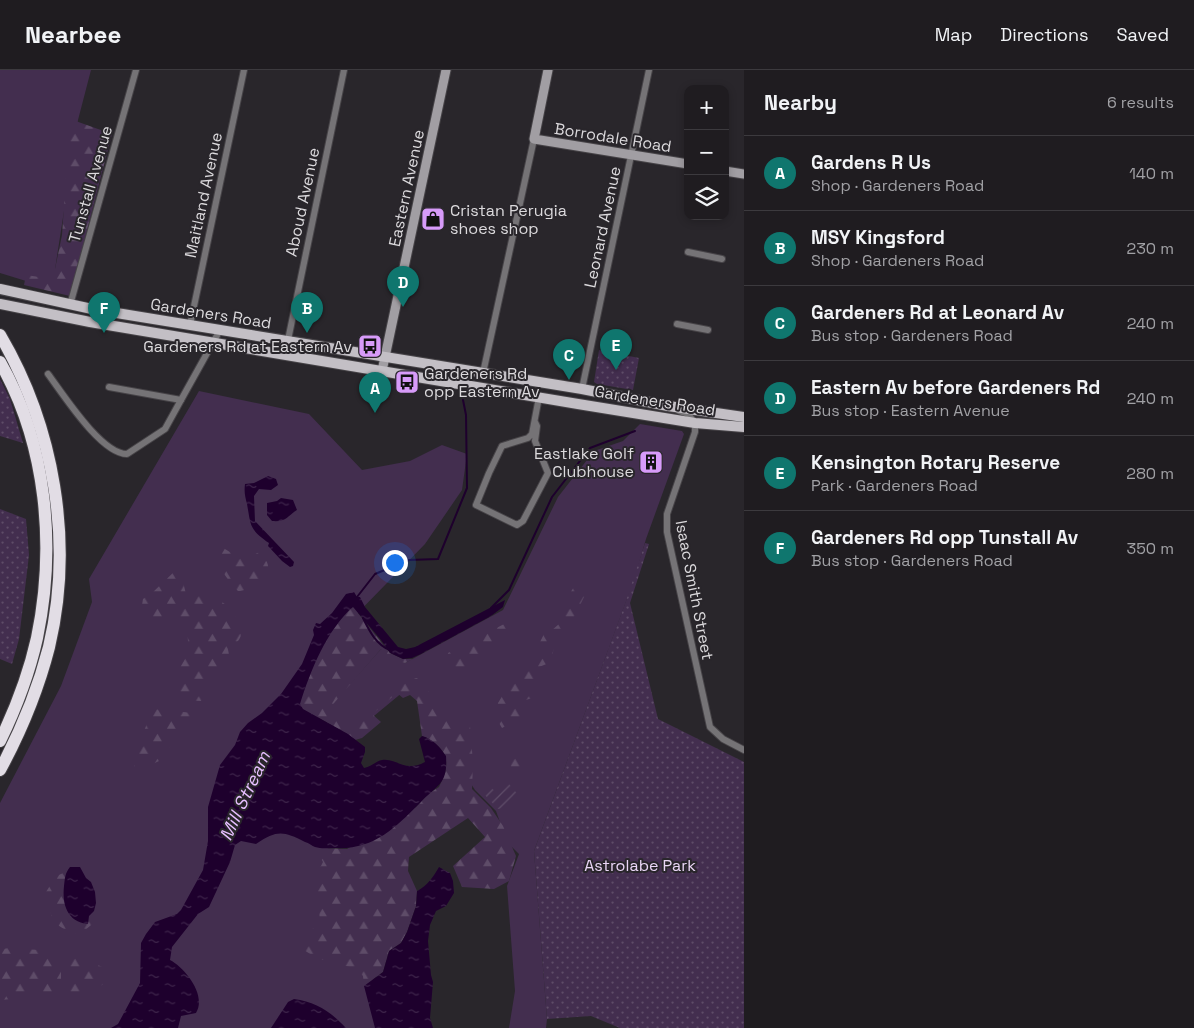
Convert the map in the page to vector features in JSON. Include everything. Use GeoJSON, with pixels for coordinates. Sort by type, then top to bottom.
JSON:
{"type":"FeatureCollection","features":[{"type":"Feature","properties":{"kind":"highway"},"geometry":{"type":"LineString","coordinates":[[0,335],[29,393],[43,435],[51,468],[59,542],[56,602],[49,646],[27,715],[0,770]]}},
{"type":"Feature","properties":{"kind":"highway"},"geometry":{"type":"LineString","coordinates":[[0,362],[17,398],[36,460],[44,512],[46,546],[45,582],[36,639],[19,698],[0,741]]}},
{"type":"Feature","properties":{"kind":"main road","name":"Gardeners Road"},"geometry":{"type":"LineString","coordinates":[[0,289],[70,305],[582,389],[668,406],[744,416]]}},
{"type":"Feature","properties":{"kind":"main road","name":"Gardeners Road"},"geometry":{"type":"LineString","coordinates":[[0,304],[213,343],[539,397],[695,422],[744,427]]}},
{"type":"Feature","properties":{"kind":"street","name":"Tunstall Avenue"},"geometry":{"type":"LineString","coordinates":[[70,305],[136,70]]}},
{"type":"Feature","properties":{"kind":"street","name":"Maitland Avenue"},"geometry":{"type":"LineString","coordinates":[[190,325],[244,70]]}},
{"type":"Feature","properties":{"kind":"street","name":"Aboud Avenue"},"geometry":{"type":"LineString","coordinates":[[288,340],[344,70]]}},
{"type":"Feature","properties":{"kind":"street","name":"Eastern Avenue"},"geometry":{"type":"LineString","coordinates":[[382,371],[446,70]]}},
{"type":"Feature","properties":{"kind":"street"},"geometry":{"type":"LineString","coordinates":[[482,373],[548,70]]}},
{"type":"Feature","properties":{"kind":"street","name":"Leonard Avenue"},"geometry":{"type":"LineString","coordinates":[[582,389],[649,70]]}},
{"type":"Feature","properties":{"kind":"street","name":"Borrodale Road"},"geometry":{"type":"LineString","coordinates":[[534,139],[684,163]]}},
{"type":"Feature","properties":{"kind":"street"},"geometry":{"type":"LineString","coordinates":[[729,172],[744,174]]}},
{"type":"Feature","properties":{"kind":"street"},"geometry":{"type":"LineString","coordinates":[[688,252],[722,259]]}},
{"type":"Feature","properties":{"kind":"street"},"geometry":{"type":"LineString","coordinates":[[677,324],[708,330]]}},
{"type":"Feature","properties":{"kind":"street"},"geometry":{"type":"LineString","coordinates":[[48,374],[100,442],[122,454],[127,454],[165,428],[220,330]]}},
{"type":"Feature","properties":{"kind":"street"},"geometry":{"type":"LineString","coordinates":[[109,387],[181,400]]}},
{"type":"Feature","properties":{"kind":"street"},"geometry":{"type":"LineString","coordinates":[[535,422],[537,426],[535,442],[548,473],[523,521],[517,525],[476,505],[502,446],[528,438],[532,434],[539,397]]}},
{"type":"Feature","properties":{"kind":"street"},"geometry":{"type":"LineString","coordinates":[[668,406],[688,414],[695,422]]}},
{"type":"Feature","properties":{"kind":"street","name":"Isaac Smith Street"},"geometry":{"type":"LineString","coordinates":[[695,422],[695,432],[666,514],[666,525],[710,727],[723,739],[744,750]]}},
{"type":"Feature","properties":{"kind":"green space"},"geometry":{"type":"Polygon","coordinates":[[[0,70],[91,70],[78,120],[52,289],[0,273],[0,70]]]}},
{"type":"Feature","properties":{"kind":"green space"},"geometry":{"type":"Polygon","coordinates":[[[70,119],[112,134],[70,296],[24,285],[26,275],[39,277],[48,275],[55,269],[62,235],[70,119]]]}},
{"type":"Feature","properties":{"kind":"green space"},"geometry":{"type":"Polygon","coordinates":[[[599,350],[639,358],[633,390],[594,382],[599,350]]]}},
{"type":"Feature","properties":{"kind":"green space"},"geometry":{"type":"Polygon","coordinates":[[[0,379],[10,399],[23,443],[0,436],[0,379]]]}},
{"type":"Feature","properties":{"kind":"green space"},"geometry":{"type":"Polygon","coordinates":[[[199,391],[309,414],[362,470],[410,461],[442,445],[467,454],[462,490],[425,544],[347,624],[317,682],[322,831],[362,952],[392,1028],[0,1028],[0,803],[61,686],[92,602],[89,579],[199,391]]]}},
{"type":"Feature","properties":{"kind":"green space"},"geometry":{"type":"Polygon","coordinates":[[[640,424],[682,431],[684,434],[646,539],[634,580],[534,851],[547,1019],[546,1028],[509,1028],[515,991],[507,886],[519,854],[507,842],[496,811],[475,790],[409,687],[357,730],[322,715],[381,649],[405,663],[503,610],[558,497],[594,451],[623,441],[640,424]]]}},
{"type":"Feature","properties":{"kind":"green space"},"geometry":{"type":"Polygon","coordinates":[[[0,509],[26,519],[29,555],[19,639],[12,664],[0,659],[0,509]]]}},
{"type":"Feature","properties":{"kind":"green space","name":"Astrolabe Park"},"geometry":{"type":"Polygon","coordinates":[[[645,543],[649,544],[630,603],[658,719],[744,762],[744,1028],[620,1028],[591,1016],[547,1019],[534,851],[626,601],[645,543]]]}},
{"type":"Feature","properties":{"kind":"green space"},"geometry":{"type":"Polygon","coordinates":[[[223,548],[241,557],[249,557],[259,552],[268,564],[267,571],[262,580],[253,587],[238,591],[214,559],[216,551],[223,548]]]}},
{"type":"Feature","properties":{"kind":"green space"},"geometry":{"type":"Polygon","coordinates":[[[175,571],[181,574],[186,594],[209,597],[225,604],[229,608],[228,614],[233,614],[241,627],[240,638],[228,649],[229,655],[201,701],[181,700],[176,674],[189,652],[187,630],[179,619],[166,621],[161,618],[158,622],[152,620],[142,605],[143,599],[175,571]]]}},
{"type":"Feature","properties":{"kind":"green space"},"geometry":{"type":"Polygon","coordinates":[[[577,582],[585,583],[585,595],[574,617],[573,629],[555,646],[549,663],[539,667],[535,697],[523,701],[520,705],[525,707],[526,715],[502,728],[497,717],[498,703],[523,662],[537,656],[538,646],[545,632],[551,631],[559,624],[557,614],[577,582]]]}},
{"type":"Feature","properties":{"kind":"green space"},"geometry":{"type":"Polygon","coordinates":[[[353,607],[390,653],[403,659],[413,659],[405,663],[389,658],[381,649],[328,710],[356,722],[401,680],[417,678],[435,699],[455,728],[470,726],[473,763],[472,789],[491,808],[503,826],[516,856],[509,881],[494,889],[462,887],[453,866],[485,837],[468,818],[409,857],[408,871],[417,891],[416,906],[407,932],[401,943],[389,951],[383,972],[364,986],[363,976],[357,969],[317,958],[297,946],[320,923],[316,870],[323,862],[317,851],[321,848],[347,849],[416,807],[428,794],[439,787],[444,777],[446,761],[439,747],[431,740],[422,736],[417,701],[410,695],[403,698],[397,693],[372,714],[381,722],[362,738],[355,740],[303,709],[300,704],[309,678],[327,639],[353,607]]]}},
{"type":"Feature","properties":{"kind":"green space"},"geometry":{"type":"Polygon","coordinates":[[[512,620],[516,626],[496,646],[463,668],[447,666],[448,653],[512,620]]]}},
{"type":"Feature","properties":{"kind":"green space"},"geometry":{"type":"Polygon","coordinates":[[[153,709],[193,713],[194,717],[159,761],[142,769],[134,767],[135,753],[153,709]]]}},
{"type":"Feature","properties":{"kind":"green space"},"geometry":{"type":"Polygon","coordinates":[[[517,755],[523,756],[527,761],[522,768],[521,775],[511,780],[507,777],[506,769],[512,770],[511,761],[517,755]]]}},
{"type":"Feature","properties":{"kind":"green space"},"geometry":{"type":"Polygon","coordinates":[[[509,784],[520,797],[505,808],[498,809],[483,793],[490,787],[495,791],[501,791],[509,784]]]}},
{"type":"Feature","properties":{"kind":"green space"},"geometry":{"type":"Polygon","coordinates":[[[66,872],[65,902],[67,909],[76,920],[84,924],[89,921],[89,916],[94,911],[96,903],[101,904],[96,921],[79,935],[57,924],[51,915],[46,892],[56,876],[66,872]]]}},
{"type":"Feature","properties":{"kind":"green space"},"geometry":{"type":"Polygon","coordinates":[[[21,946],[23,949],[40,950],[59,957],[72,955],[84,964],[96,964],[104,968],[103,984],[94,991],[91,990],[91,993],[79,1003],[76,1002],[69,991],[69,970],[61,967],[61,990],[47,995],[33,996],[29,991],[26,991],[24,998],[0,1000],[0,954],[3,949],[21,946]]]}},
{"type":"Feature","properties":{"kind":"water"},"geometry":{"type":"Polygon","coordinates":[[[268,476],[276,479],[278,485],[271,490],[259,489],[254,496],[255,521],[294,562],[293,566],[290,567],[268,546],[269,543],[254,530],[250,522],[245,484],[254,483],[268,476]]]}},
{"type":"Feature","properties":{"kind":"water"},"geometry":{"type":"Polygon","coordinates":[[[281,498],[293,500],[297,510],[284,520],[272,521],[267,515],[267,503],[281,498]]]}},
{"type":"Feature","properties":{"kind":"water"},"geometry":{"type":"Polygon","coordinates":[[[354,592],[357,597],[360,597],[365,607],[398,647],[406,649],[415,647],[505,600],[503,607],[491,616],[421,654],[403,659],[390,653],[353,607],[327,639],[314,665],[304,692],[300,704],[303,709],[348,734],[365,747],[361,763],[364,768],[382,760],[393,761],[406,766],[425,762],[419,739],[422,736],[436,744],[446,756],[443,779],[436,788],[392,829],[382,836],[361,845],[348,848],[320,848],[285,834],[275,834],[256,844],[241,841],[235,845],[230,862],[209,907],[198,914],[172,947],[170,960],[182,969],[197,990],[199,1006],[196,1013],[181,1016],[178,1028],[111,1028],[118,1024],[140,983],[141,943],[146,934],[155,922],[177,914],[181,910],[203,870],[208,841],[208,807],[220,765],[235,745],[240,732],[281,694],[302,664],[314,635],[313,630],[316,623],[320,624],[332,613],[346,594],[354,592]]]}},
{"type":"Feature","properties":{"kind":"water"},"geometry":{"type":"Polygon","coordinates":[[[70,867],[80,867],[86,878],[91,882],[95,892],[96,903],[94,911],[89,916],[88,924],[75,920],[67,911],[65,905],[65,880],[70,867]]]}},
{"type":"Feature","properties":{"kind":"water"},"geometry":{"type":"Polygon","coordinates":[[[439,867],[450,873],[454,893],[446,906],[436,911],[430,925],[428,941],[433,982],[430,1018],[433,1028],[375,1028],[364,986],[383,972],[389,951],[401,943],[407,932],[416,906],[417,891],[427,883],[439,867]]]}},
{"type":"Feature","properties":{"kind":"water"},"geometry":{"type":"Polygon","coordinates":[[[294,999],[302,1000],[323,1009],[346,1028],[271,1028],[288,1002],[294,999]]]}},
{"type":"Feature","properties":{"kind":"waterway"},"geometry":{"type":"LineString","coordinates":[[357,597],[375,574],[409,560],[438,559],[467,488],[466,415],[463,400]]}},
{"type":"Feature","properties":{"kind":"waterway"},"geometry":{"type":"LineString","coordinates":[[491,608],[509,590],[552,497],[590,448],[635,431]]}},
{"type":"Feature","properties":{"kind":"waterway","name":"Mill Stream"},"geometry":{"type":"LineString","coordinates":[[363,618],[377,641],[390,650]]}},
{"type":"Feature","properties":{"kind":"place","name":"Cristan Perugia shoes shop"},"geometry":{"type":"Point","coordinates":[433,219]}},
{"type":"Feature","properties":{"kind":"place","name":"Eastern Av before Gardeners Rd"},"geometry":{"type":"Point","coordinates":[403,307]}},
{"type":"Feature","properties":{"kind":"place","name":"Gardeners Rd opp Tunstall Av"},"geometry":{"type":"Point","coordinates":[104,333]}},
{"type":"Feature","properties":{"kind":"place","name":"MSY Kingsford"},"geometry":{"type":"Point","coordinates":[307,333]}},
{"type":"Feature","properties":{"kind":"place","name":"Gardeners Rd at Eastern Av"},"geometry":{"type":"Point","coordinates":[370,346]}},
{"type":"Feature","properties":{"kind":"place","name":"Kensington Rotary Reserve"},"geometry":{"type":"Point","coordinates":[616,370]}},
{"type":"Feature","properties":{"kind":"place","name":"Gardeners Rd at Leonard Av"},"geometry":{"type":"Point","coordinates":[569,380]}},
{"type":"Feature","properties":{"kind":"place","name":"Gardeners Rd opp Eastern Av"},"geometry":{"type":"Point","coordinates":[407,382]}},
{"type":"Feature","properties":{"kind":"place","name":"Gardens R Us"},"geometry":{"type":"Point","coordinates":[375,413]}},
{"type":"Feature","properties":{"kind":"place","name":"Eastlake Golf Clubhouse"},"geometry":{"type":"Point","coordinates":[651,462]}}]}
